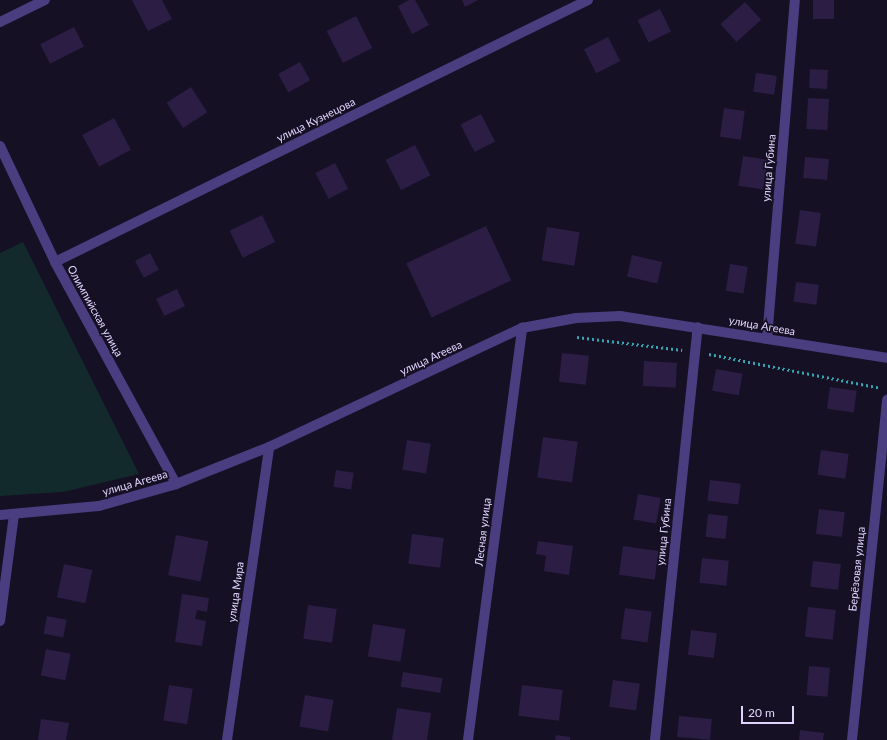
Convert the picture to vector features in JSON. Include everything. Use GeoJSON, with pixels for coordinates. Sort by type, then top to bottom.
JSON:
{"type":"FeatureCollection","features":[{"type":"Feature","properties":{"kind":"street"},"geometry":{"type":"LineString","coordinates":[[0,22],[45,0]]}},
{"type":"Feature","properties":{"kind":"street","name":"улица Кузнецова"},"geometry":{"type":"LineString","coordinates":[[55,262],[588,0]]}},
{"type":"Feature","properties":{"kind":"street","name":"улица Губина"},"geometry":{"type":"LineString","coordinates":[[766,339],[795,0]]}},
{"type":"Feature","properties":{"kind":"street","name":"Олимпийская улица"},"geometry":{"type":"LineString","coordinates":[[0,146],[55,262],[176,484]]}},
{"type":"Feature","properties":{"kind":"street","name":"улица Агеева"},"geometry":{"type":"LineString","coordinates":[[0,515],[99,506],[176,484],[269,447],[522,328],[576,318],[620,316],[698,327],[887,358]]}},
{"type":"Feature","properties":{"kind":"street","name":"улица Губина"},"geometry":{"type":"LineString","coordinates":[[655,740],[698,327]]}},
{"type":"Feature","properties":{"kind":"street","name":"Лесная улица"},"geometry":{"type":"LineString","coordinates":[[468,740],[522,328]]}},
{"type":"Feature","properties":{"kind":"street","name":"Берёзовая улица"},"geometry":{"type":"LineString","coordinates":[[852,740],[887,400]]}},
{"type":"Feature","properties":{"kind":"street","name":"улица Мира"},"geometry":{"type":"LineString","coordinates":[[227,740],[269,447]]}},
{"type":"Feature","properties":{"kind":"street"},"geometry":{"type":"LineString","coordinates":[[0,622],[14,514]]}},
{"type":"Feature","properties":{"kind":"path"},"geometry":{"type":"LineString","coordinates":[[577,337],[695,352],[887,390]]}},
{"type":"Feature","properties":{"kind":"green space"},"geometry":{"type":"Polygon","coordinates":[[[23,242],[139,474],[63,492],[0,496],[0,253],[23,242]]]}},
{"type":"Feature","properties":{"kind":"building"},"geometry":{"type":"Polygon","coordinates":[[[132,0],[162,0],[172,19],[148,31],[132,0]]]}},
{"type":"Feature","properties":{"kind":"building"},"geometry":{"type":"Polygon","coordinates":[[[409,0],[415,0],[429,25],[412,34],[398,6],[409,0]]]}},
{"type":"Feature","properties":{"kind":"building"},"geometry":{"type":"Polygon","coordinates":[[[462,0],[478,0],[465,7],[462,0]]]}},
{"type":"Feature","properties":{"kind":"building"},"geometry":{"type":"Polygon","coordinates":[[[813,0],[834,0],[834,19],[813,19],[813,0]]]}},
{"type":"Feature","properties":{"kind":"building"},"geometry":{"type":"Polygon","coordinates":[[[745,2],[761,20],[737,42],[720,24],[745,2]]]}},
{"type":"Feature","properties":{"kind":"building"},"geometry":{"type":"Polygon","coordinates":[[[660,9],[671,31],[648,42],[638,20],[660,9]]]}},
{"type":"Feature","properties":{"kind":"building"},"geometry":{"type":"Polygon","coordinates":[[[356,16],[372,48],[343,63],[327,31],[356,16]]]}},
{"type":"Feature","properties":{"kind":"building"},"geometry":{"type":"Polygon","coordinates":[[[74,27],[84,47],[50,64],[40,44],[74,27]]]}},
{"type":"Feature","properties":{"kind":"building"},"geometry":{"type":"Polygon","coordinates":[[[608,37],[620,61],[596,73],[584,49],[608,37]]]}},
{"type":"Feature","properties":{"kind":"building"},"geometry":{"type":"Polygon","coordinates":[[[300,62],[310,80],[288,92],[278,74],[300,62]]]}},
{"type":"Feature","properties":{"kind":"building"},"geometry":{"type":"Polygon","coordinates":[[[810,69],[828,70],[827,89],[809,88],[810,69]]]}},
{"type":"Feature","properties":{"kind":"building"},"geometry":{"type":"Polygon","coordinates":[[[756,73],[777,76],[774,95],[753,92],[756,73]]]}},
{"type":"Feature","properties":{"kind":"building"},"geometry":{"type":"Polygon","coordinates":[[[191,87],[207,112],[183,128],[167,103],[191,87]]]}},
{"type":"Feature","properties":{"kind":"building"},"geometry":{"type":"Polygon","coordinates":[[[808,98],[829,99],[827,130],[806,129],[808,98]]]}},
{"type":"Feature","properties":{"kind":"building"},"geometry":{"type":"Polygon","coordinates":[[[724,108],[745,111],[741,140],[720,137],[724,108]]]}},
{"type":"Feature","properties":{"kind":"building"},"geometry":{"type":"Polygon","coordinates":[[[481,114],[495,142],[475,152],[461,124],[481,114]]]}},
{"type":"Feature","properties":{"kind":"building"},"geometry":{"type":"Polygon","coordinates":[[[114,118],[131,150],[99,167],[82,135],[114,118]]]}},
{"type":"Feature","properties":{"kind":"building"},"geometry":{"type":"Polygon","coordinates":[[[415,145],[430,175],[401,190],[386,160],[415,145]]]}},
{"type":"Feature","properties":{"kind":"building"},"geometry":{"type":"Polygon","coordinates":[[[743,156],[768,160],[763,190],[738,186],[743,156]]]}},
{"type":"Feature","properties":{"kind":"building"},"geometry":{"type":"Polygon","coordinates":[[[805,157],[829,159],[827,180],[803,178],[805,157]]]}},
{"type":"Feature","properties":{"kind":"building"},"geometry":{"type":"Polygon","coordinates":[[[335,163],[348,189],[329,199],[315,173],[335,163]]]}},
{"type":"Feature","properties":{"kind":"building"},"geometry":{"type":"Polygon","coordinates":[[[800,210],[821,213],[816,247],[795,244],[800,210]]]}},
{"type":"Feature","properties":{"kind":"building"},"geometry":{"type":"Polygon","coordinates":[[[262,215],[275,242],[243,258],[230,231],[262,215]]]}},
{"type":"Feature","properties":{"kind":"building"},"geometry":{"type":"Polygon","coordinates":[[[486,226],[511,280],[432,318],[406,263],[486,226]]]}},
{"type":"Feature","properties":{"kind":"building"},"geometry":{"type":"Polygon","coordinates":[[[547,227],[580,232],[574,266],[542,261],[547,227]]]}},
{"type":"Feature","properties":{"kind":"building"},"geometry":{"type":"Polygon","coordinates":[[[150,253],[159,270],[144,278],[135,261],[150,253]]]}},
{"type":"Feature","properties":{"kind":"building"},"geometry":{"type":"Polygon","coordinates":[[[632,255],[662,262],[657,283],[627,276],[632,255]]]}},
{"type":"Feature","properties":{"kind":"building"},"geometry":{"type":"Polygon","coordinates":[[[730,264],[748,267],[744,293],[726,291],[730,264]]]}},
{"type":"Feature","properties":{"kind":"building"},"geometry":{"type":"Polygon","coordinates":[[[796,282],[819,285],[816,305],[794,302],[796,282]]]}},
{"type":"Feature","properties":{"kind":"building"},"geometry":{"type":"Polygon","coordinates":[[[177,289],[185,306],[164,316],[156,299],[177,289]]]}},
{"type":"Feature","properties":{"kind":"building"},"geometry":{"type":"Polygon","coordinates":[[[562,353],[589,356],[586,385],[559,382],[562,353]]]}},
{"type":"Feature","properties":{"kind":"building"},"geometry":{"type":"Polygon","coordinates":[[[644,361],[677,363],[676,388],[643,386],[644,361]]]}},
{"type":"Feature","properties":{"kind":"building"},"geometry":{"type":"Polygon","coordinates":[[[716,369],[743,374],[739,395],[712,391],[716,369]]]}},
{"type":"Feature","properties":{"kind":"building"},"geometry":{"type":"Polygon","coordinates":[[[830,387],[857,391],[854,413],[827,409],[830,387]]]}},
{"type":"Feature","properties":{"kind":"building"},"geometry":{"type":"Polygon","coordinates":[[[543,437],[578,442],[572,482],[537,478],[543,437]]]}},
{"type":"Feature","properties":{"kind":"building"},"geometry":{"type":"Polygon","coordinates":[[[407,440],[431,444],[426,473],[402,470],[407,440]]]}},
{"type":"Feature","properties":{"kind":"building"},"geometry":{"type":"Polygon","coordinates":[[[821,450],[849,454],[845,479],[818,475],[821,450]]]}},
{"type":"Feature","properties":{"kind":"building"},"geometry":{"type":"Polygon","coordinates":[[[336,470],[354,473],[351,490],[333,487],[336,470]]]}},
{"type":"Feature","properties":{"kind":"building"},"geometry":{"type":"Polygon","coordinates":[[[710,480],[741,484],[738,505],[707,501],[710,480]]]}},
{"type":"Feature","properties":{"kind":"building"},"geometry":{"type":"Polygon","coordinates":[[[638,494],[661,498],[656,524],[633,520],[638,494]]]}},
{"type":"Feature","properties":{"kind":"building"},"geometry":{"type":"Polygon","coordinates":[[[819,509],[845,512],[842,537],[816,534],[819,509]]]}},
{"type":"Feature","properties":{"kind":"building"},"geometry":{"type":"Polygon","coordinates":[[[708,514],[728,516],[725,539],[706,537],[708,514]]]}},
{"type":"Feature","properties":{"kind":"building"},"geometry":{"type":"Polygon","coordinates":[[[412,534],[444,538],[440,568],[408,564],[412,534]]]}},
{"type":"Feature","properties":{"kind":"building"},"geometry":{"type":"Polygon","coordinates":[[[176,535],[208,541],[201,582],[168,575],[176,535]]]}},
{"type":"Feature","properties":{"kind":"building"},"geometry":{"type":"Polygon","coordinates":[[[538,541],[573,546],[569,575],[544,571],[546,556],[536,554],[538,541]]]}},
{"type":"Feature","properties":{"kind":"building"},"geometry":{"type":"Polygon","coordinates":[[[623,546],[659,551],[655,580],[619,575],[623,546]]]}},
{"type":"Feature","properties":{"kind":"building"},"geometry":{"type":"Polygon","coordinates":[[[702,558],[729,561],[726,586],[699,583],[702,558]]]}},
{"type":"Feature","properties":{"kind":"building"},"geometry":{"type":"Polygon","coordinates":[[[813,561],[841,564],[838,590],[810,587],[813,561]]]}},
{"type":"Feature","properties":{"kind":"building"},"geometry":{"type":"Polygon","coordinates":[[[64,564],[92,570],[85,603],[57,597],[64,564]]]}},
{"type":"Feature","properties":{"kind":"building"},"geometry":{"type":"Polygon","coordinates":[[[182,594],[209,598],[207,612],[197,610],[195,619],[206,621],[202,646],[175,642],[182,594]]]}},
{"type":"Feature","properties":{"kind":"building"},"geometry":{"type":"Polygon","coordinates":[[[308,605],[337,609],[332,643],[303,639],[308,605]]]}},
{"type":"Feature","properties":{"kind":"building"},"geometry":{"type":"Polygon","coordinates":[[[808,607],[836,610],[833,640],[805,637],[808,607]]]}},
{"type":"Feature","properties":{"kind":"building"},"geometry":{"type":"Polygon","coordinates":[[[625,608],[652,612],[647,642],[621,639],[625,608]]]}},
{"type":"Feature","properties":{"kind":"building"},"geometry":{"type":"Polygon","coordinates":[[[47,616],[67,620],[63,637],[44,634],[47,616]]]}},
{"type":"Feature","properties":{"kind":"building"},"geometry":{"type":"Polygon","coordinates":[[[373,624],[406,629],[400,662],[368,657],[373,624]]]}},
{"type":"Feature","properties":{"kind":"building"},"geometry":{"type":"Polygon","coordinates":[[[691,630],[717,633],[714,658],[688,655],[691,630]]]}},
{"type":"Feature","properties":{"kind":"building"},"geometry":{"type":"Polygon","coordinates":[[[46,649],[71,654],[65,680],[41,676],[46,649]]]}},
{"type":"Feature","properties":{"kind":"building"},"geometry":{"type":"Polygon","coordinates":[[[809,666],[830,668],[827,697],[806,695],[809,666]]]}},
{"type":"Feature","properties":{"kind":"building"},"geometry":{"type":"Polygon","coordinates":[[[403,672],[443,678],[440,693],[401,687],[403,672]]]}},
{"type":"Feature","properties":{"kind":"building"},"geometry":{"type":"Polygon","coordinates":[[[613,680],[640,684],[636,710],[609,707],[613,680]]]}},
{"type":"Feature","properties":{"kind":"building"},"geometry":{"type":"Polygon","coordinates":[[[169,685],[193,689],[187,724],[163,721],[169,685]]]}},
{"type":"Feature","properties":{"kind":"building"},"geometry":{"type":"Polygon","coordinates":[[[522,685],[563,690],[559,721],[518,716],[522,685]]]}},
{"type":"Feature","properties":{"kind":"building"},"geometry":{"type":"Polygon","coordinates":[[[305,695],[334,700],[328,732],[299,727],[305,695]]]}},
{"type":"Feature","properties":{"kind":"building"},"geometry":{"type":"Polygon","coordinates":[[[397,708],[431,713],[427,740],[392,740],[397,708]]]}},
{"type":"Feature","properties":{"kind":"building"},"geometry":{"type":"Polygon","coordinates":[[[679,716],[712,719],[710,740],[677,737],[679,716]]]}},
{"type":"Feature","properties":{"kind":"building"},"geometry":{"type":"Polygon","coordinates":[[[41,719],[69,723],[66,740],[38,740],[41,719]]]}},
{"type":"Feature","properties":{"kind":"building"},"geometry":{"type":"Polygon","coordinates":[[[800,730],[824,733],[823,740],[799,740],[800,730]]]}},
{"type":"Feature","properties":{"kind":"building"},"geometry":{"type":"Polygon","coordinates":[[[556,735],[570,737],[570,740],[555,740],[556,735]]]}}]}
